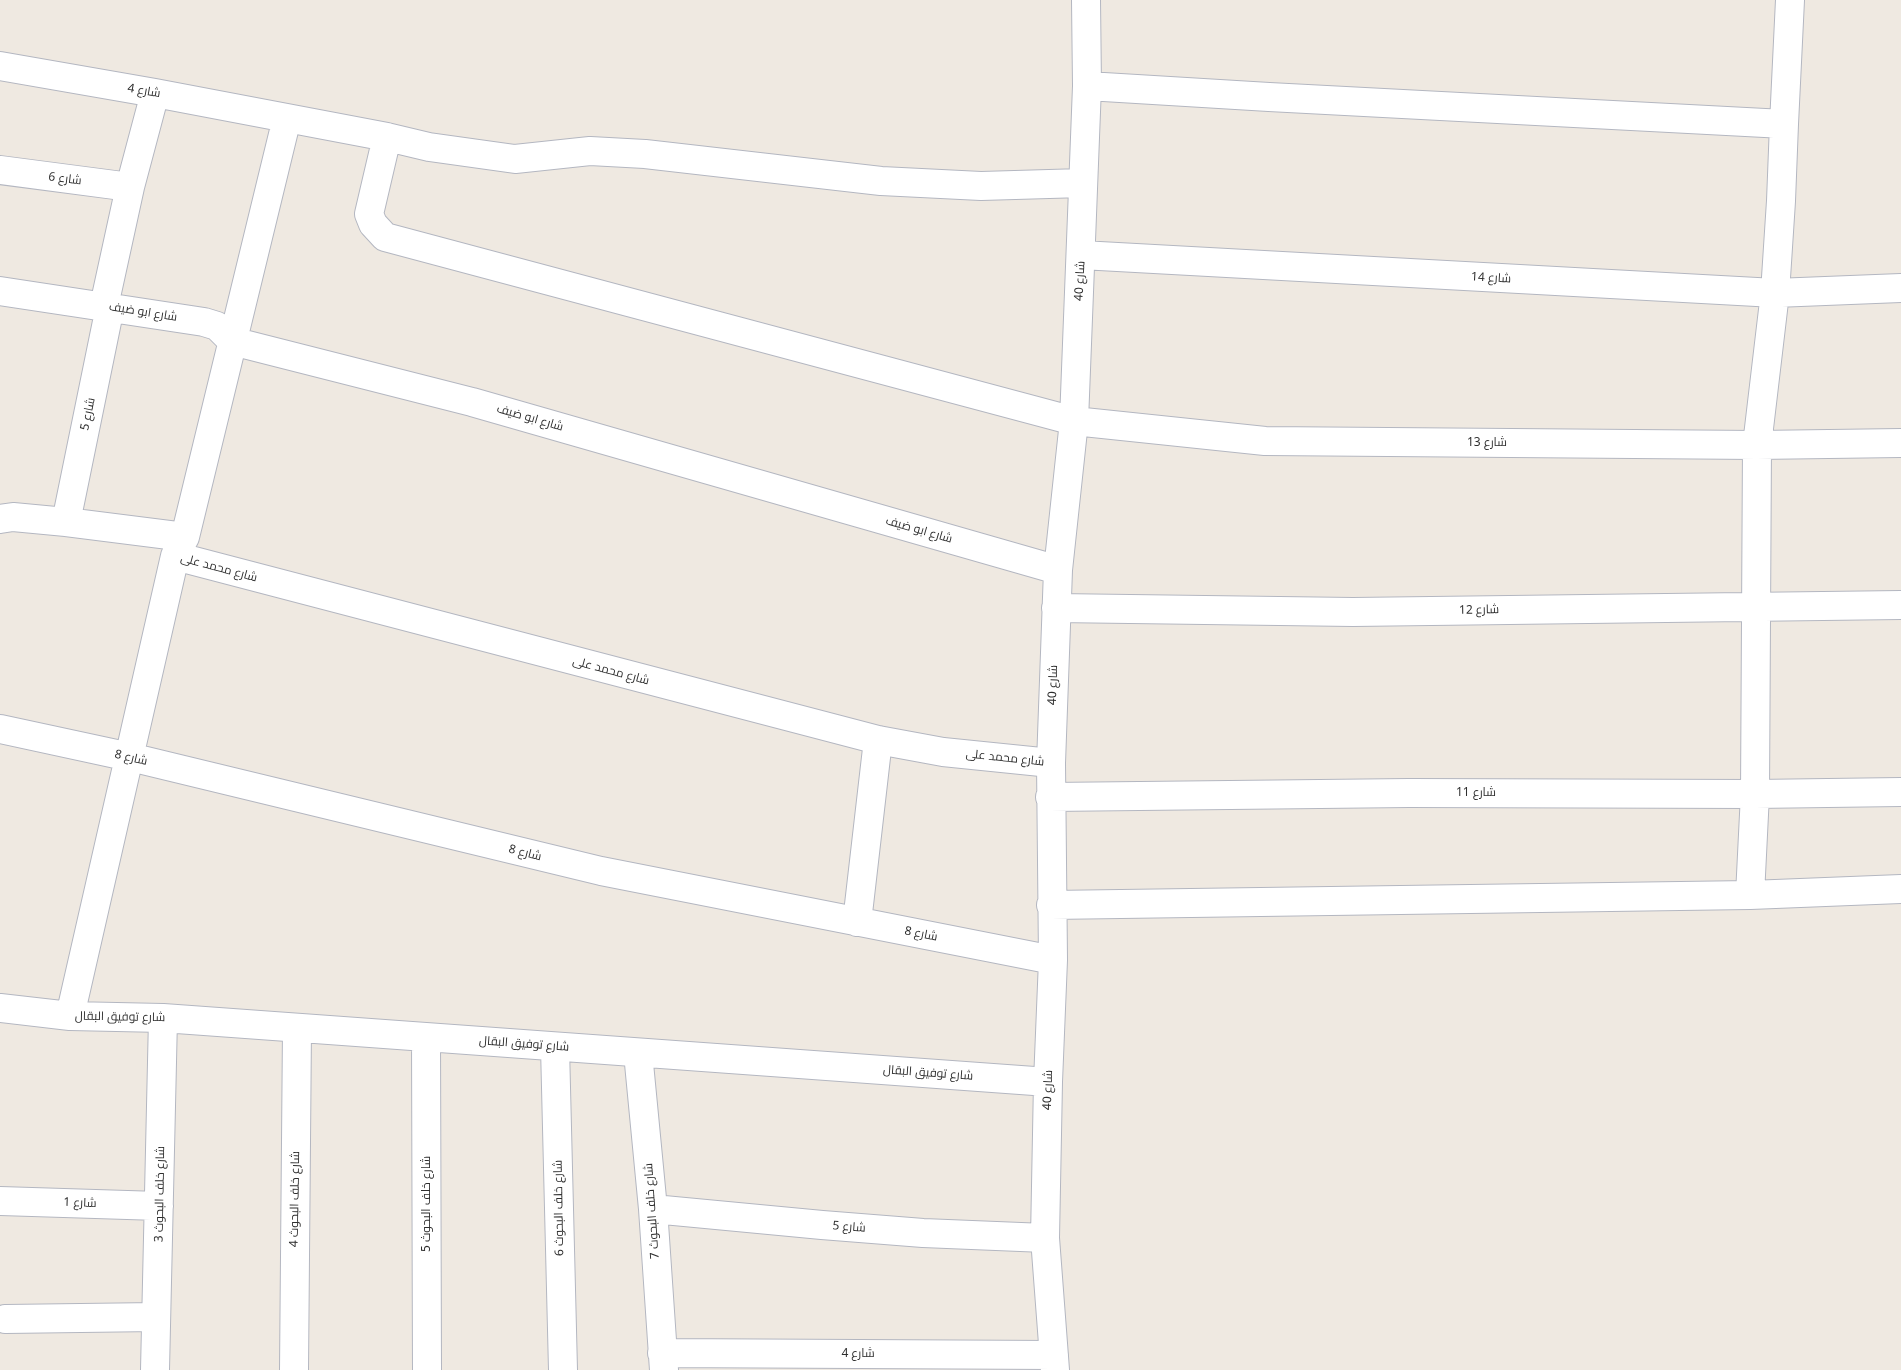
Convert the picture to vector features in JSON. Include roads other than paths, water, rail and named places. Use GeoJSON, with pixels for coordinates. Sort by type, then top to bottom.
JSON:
{"type":"FeatureCollection","features":[{"type":"Feature","properties":{"kind":"street","name":"شارع 40"},"geometry":{"type":"LineString","coordinates":[[1054,1363],[1045,1238],[1053,960],[1050,797],[1058,570],[1074,421],[1087,86],[1086,0]]}},
{"type":"Feature","properties":{"kind":"street"},"geometry":{"type":"LineString","coordinates":[[1750,895],[1755,794],[1757,444],[1775,293],[1782,201],[1790,0]]}},
{"type":"Feature","properties":{"kind":"street","name":"شارع 4"},"geometry":{"type":"LineString","coordinates":[[0,66],[155,93],[387,137],[429,147],[515,159],[590,151],[645,154],[881,181],[981,186],[1083,183]]}},
{"type":"Feature","properties":{"kind":"street"},"geometry":{"type":"LineString","coordinates":[[1087,86],[1784,124]]}},
{"type":"Feature","properties":{"kind":"street","name":"شارع 5"},"geometry":{"type":"LineString","coordinates":[[66,522],[130,187],[155,93]]}},
{"type":"Feature","properties":{"kind":"street"},"geometry":{"type":"LineString","coordinates":[[70,1016],[180,547],[287,118]]}},
{"type":"Feature","properties":{"kind":"street","name":"شارع 13"},"geometry":{"type":"LineString","coordinates":[[387,137],[369,214],[373,224],[385,237],[1074,421],[1265,441],[1901,443]]}},
{"type":"Feature","properties":{"kind":"street","name":"شارع 6"},"geometry":{"type":"LineString","coordinates":[[0,170],[130,187]]}},
{"type":"Feature","properties":{"kind":"street","name":"شارع 14"},"geometry":{"type":"LineString","coordinates":[[1081,255],[1775,293],[1901,288]]}},
{"type":"Feature","properties":{"kind":"street","name":"شارع ابو ضيف"},"geometry":{"type":"LineString","coordinates":[[0,291],[204,322],[218,326],[232,341],[472,402],[1058,570]]}},
{"type":"Feature","properties":{"kind":"street","name":"شارع محمد على"},"geometry":{"type":"LineString","coordinates":[[0,518],[66,522],[180,547],[878,740],[943,752],[1051,763]]}},
{"type":"Feature","properties":{"kind":"street","name":"شارع 12"},"geometry":{"type":"LineString","coordinates":[[1056,608],[1353,612],[1901,605]]}},
{"type":"Feature","properties":{"kind":"street","name":"شارع 8"},"geometry":{"type":"LineString","coordinates":[[0,729],[130,757],[601,871],[1053,960]]}},
{"type":"Feature","properties":{"kind":"street"},"geometry":{"type":"LineString","coordinates":[[857,922],[878,740]]}},
{"type":"Feature","properties":{"kind":"street","name":"شارع 11"},"geometry":{"type":"LineString","coordinates":[[1050,797],[1409,793],[1755,794],[1901,792]]}},
{"type":"Feature","properties":{"kind":"street"},"geometry":{"type":"LineString","coordinates":[[1052,905],[1750,895],[1901,889]]}},
{"type":"Feature","properties":{"kind":"street","name":"شارع توفيق البقال"},"geometry":{"type":"LineString","coordinates":[[0,1008],[70,1016],[163,1018],[1048,1082]]}},
{"type":"Feature","properties":{"kind":"street","name":"شارع خلف البحوث 3"},"geometry":{"type":"LineString","coordinates":[[155,1370],[163,1018]]}},
{"type":"Feature","properties":{"kind":"street","name":"شارع خلف البحوث 4"},"geometry":{"type":"LineString","coordinates":[[294,1370],[297,1028]]}},
{"type":"Feature","properties":{"kind":"street","name":"شارع خلف البحوث 5"},"geometry":{"type":"LineString","coordinates":[[426,1037],[427,1370]]}},
{"type":"Feature","properties":{"kind":"street","name":"شارع خلف البحوث 6"},"geometry":{"type":"LineString","coordinates":[[555,1047],[563,1370]]}},
{"type":"Feature","properties":{"kind":"street","name":"شارع خلف البحوث 7"},"geometry":{"type":"LineString","coordinates":[[638,1053],[653,1209],[663,1361]]}},
{"type":"Feature","properties":{"kind":"street","name":"شارع 1"},"geometry":{"type":"LineString","coordinates":[[0,1201],[160,1206]]}},
{"type":"Feature","properties":{"kind":"street","name":"شارع 5"},"geometry":{"type":"LineString","coordinates":[[653,1209],[923,1233],[1045,1238]]}},
{"type":"Feature","properties":{"kind":"street"},"geometry":{"type":"LineString","coordinates":[[5,1319],[156,1317]]}},
{"type":"Feature","properties":{"kind":"street","name":"شارع 4"},"geometry":{"type":"LineString","coordinates":[[663,1361],[1054,1363]]}}]}
